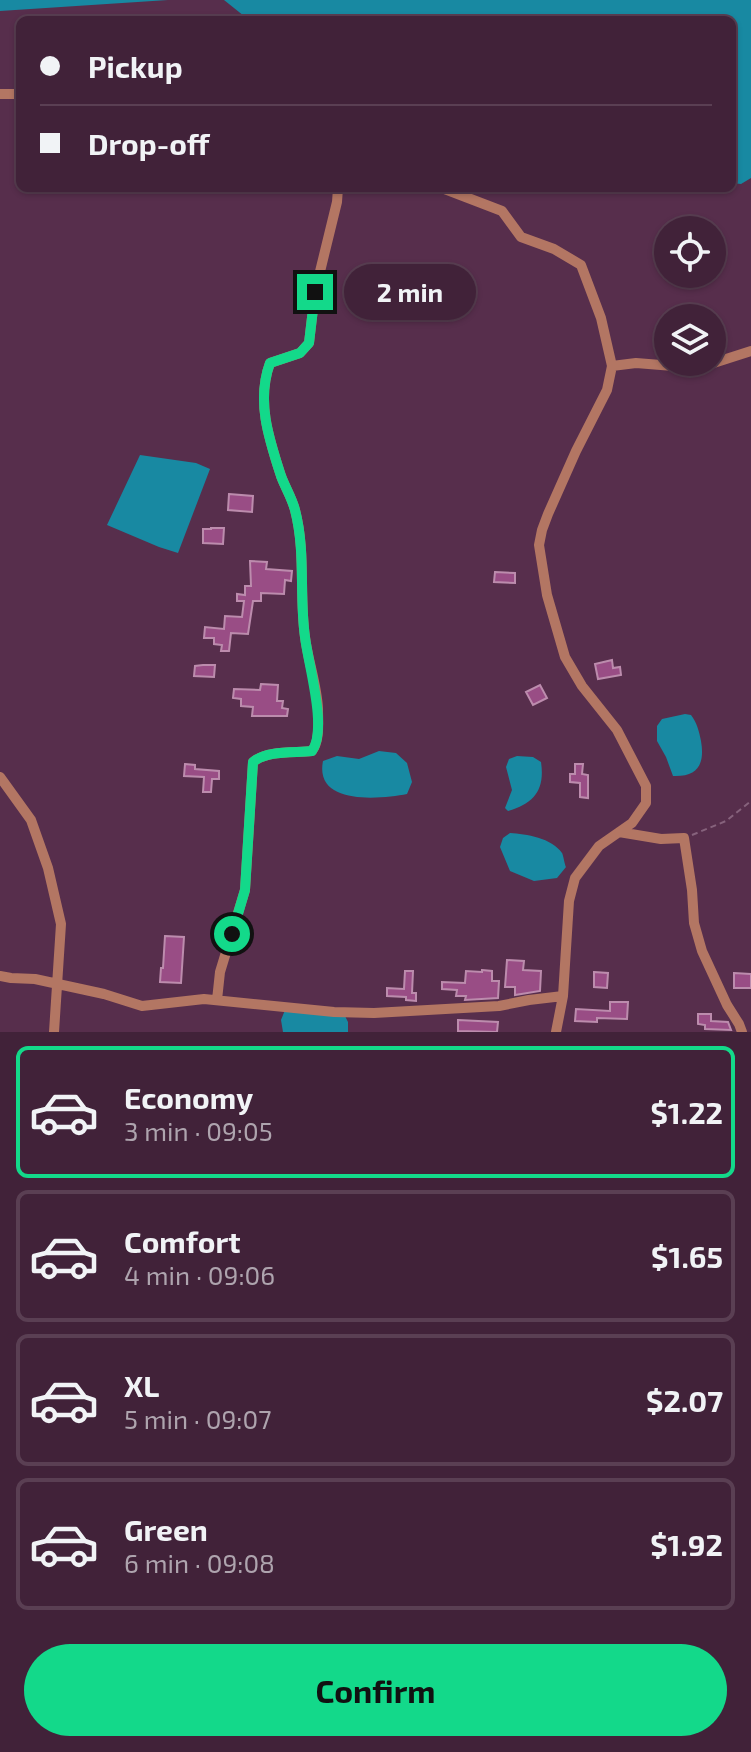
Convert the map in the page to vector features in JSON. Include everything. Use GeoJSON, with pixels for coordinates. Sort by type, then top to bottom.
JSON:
{"type":"FeatureCollection","features":[{"type":"Feature","properties":{"kind":"street"},"geometry":{"type":"LineString","coordinates":[[217,1000],[220,972],[245,890],[253,762],[264,755],[312,751],[316,745],[318,708],[304,636],[303,562],[295,510],[264,421],[264,389],[270,363],[300,353],[309,343],[315,292],[338,192]]}},
{"type":"Feature","properties":{"kind":"street"},"geometry":{"type":"LineString","coordinates":[[452,192],[502,211],[521,237],[554,249],[581,265],[601,318],[612,366],[607,390],[548,514],[539,545],[547,595],[565,657],[582,686],[617,730],[646,786],[646,803],[632,823],[599,846],[575,878],[569,901],[563,996],[556,1032]]}},
{"type":"Feature","properties":{"kind":"street"},"geometry":{"type":"LineString","coordinates":[[612,366],[636,363],[698,368],[751,351]]}},
{"type":"Feature","properties":{"kind":"street"},"geometry":{"type":"LineString","coordinates":[[0,777],[31,820],[48,868],[61,924],[54,1032]]}},
{"type":"Feature","properties":{"kind":"street"},"geometry":{"type":"LineString","coordinates":[[619,832],[661,839],[684,838],[694,923],[702,951],[742,1032]]}},
{"type":"Feature","properties":{"kind":"street"},"geometry":{"type":"LineString","coordinates":[[0,976],[35,979],[142,1006],[204,999],[374,1013],[488,1007],[563,996]]}},
{"type":"Feature","properties":{"kind":"path"},"geometry":{"type":"LineString","coordinates":[[684,838],[726,821],[751,801]]}},
{"type":"Feature","properties":{"kind":"water"},"geometry":{"type":"Polygon","coordinates":[[[0,0],[168,0],[0,11],[0,0]]]}},
{"type":"Feature","properties":{"kind":"water"},"geometry":{"type":"Polygon","coordinates":[[[224,0],[751,0],[751,178],[736,183],[736,16],[244,16],[224,0]]]}},
{"type":"Feature","properties":{"kind":"water"},"geometry":{"type":"Polygon","coordinates":[[[140,455],[196,463],[210,469],[178,553],[107,525],[140,455]]]}},
{"type":"Feature","properties":{"kind":"water"},"geometry":{"type":"Polygon","coordinates":[[[691,715],[696,724],[702,756],[694,771],[673,776],[657,741],[657,726],[662,719],[691,715]]]}},
{"type":"Feature","properties":{"kind":"water"},"geometry":{"type":"Polygon","coordinates":[[[379,751],[396,753],[407,763],[412,782],[407,794],[367,798],[352,796],[339,793],[329,786],[323,776],[323,761],[337,756],[359,759],[379,751]]]}},
{"type":"Feature","properties":{"kind":"water"},"geometry":{"type":"Polygon","coordinates":[[[533,757],[541,762],[541,780],[531,799],[508,811],[505,808],[512,790],[506,767],[509,759],[533,757]]]}},
{"type":"Feature","properties":{"kind":"water"},"geometry":{"type":"Polygon","coordinates":[[[510,833],[531,836],[552,844],[562,853],[566,867],[557,878],[534,881],[510,871],[500,847],[503,838],[510,833]]]}},
{"type":"Feature","properties":{"kind":"water"},"geometry":{"type":"Polygon","coordinates":[[[285,1010],[344,1014],[348,1032],[283,1032],[281,1020],[285,1010]]]}},
{"type":"Feature","properties":{"kind":"building"},"geometry":{"type":"Polygon","coordinates":[[[229,494],[253,496],[252,512],[228,510],[229,494]]]}},
{"type":"Feature","properties":{"kind":"building"},"geometry":{"type":"Polygon","coordinates":[[[224,528],[223,544],[203,543],[203,529],[224,528]]]}},
{"type":"Feature","properties":{"kind":"building"},"geometry":{"type":"Polygon","coordinates":[[[250,561],[267,562],[266,569],[292,571],[291,581],[285,580],[284,594],[261,593],[261,601],[253,601],[248,634],[231,633],[229,651],[221,651],[222,645],[214,644],[214,638],[204,638],[205,627],[224,629],[225,616],[242,617],[244,601],[237,601],[237,594],[245,595],[245,586],[251,586],[250,561]]]}},
{"type":"Feature","properties":{"kind":"building"},"geometry":{"type":"Polygon","coordinates":[[[495,572],[515,573],[515,583],[494,582],[495,572]]]}},
{"type":"Feature","properties":{"kind":"building"},"geometry":{"type":"Polygon","coordinates":[[[612,660],[613,668],[620,667],[621,675],[598,679],[595,664],[612,660]]]}},
{"type":"Feature","properties":{"kind":"building"},"geometry":{"type":"Polygon","coordinates":[[[215,665],[214,677],[194,676],[195,666],[215,665]]]}},
{"type":"Feature","properties":{"kind":"building"},"geometry":{"type":"Polygon","coordinates":[[[261,684],[278,685],[277,701],[283,701],[282,708],[288,709],[287,716],[252,716],[253,707],[241,706],[241,699],[233,698],[234,689],[260,690],[261,684]]]}},
{"type":"Feature","properties":{"kind":"building"},"geometry":{"type":"Polygon","coordinates":[[[540,685],[547,698],[533,705],[526,692],[540,685]]]}},
{"type":"Feature","properties":{"kind":"building"},"geometry":{"type":"Polygon","coordinates":[[[185,764],[195,765],[195,769],[219,771],[219,779],[212,779],[211,792],[203,792],[204,777],[184,776],[185,764]]]}},
{"type":"Feature","properties":{"kind":"building"},"geometry":{"type":"Polygon","coordinates":[[[575,764],[583,764],[582,774],[588,775],[588,798],[580,797],[580,783],[570,782],[570,774],[575,774],[575,764]]]}},
{"type":"Feature","properties":{"kind":"building"},"geometry":{"type":"Polygon","coordinates":[[[165,936],[184,937],[181,983],[160,982],[165,936]]]}},
{"type":"Feature","properties":{"kind":"building"},"geometry":{"type":"Polygon","coordinates":[[[507,960],[524,961],[523,970],[541,971],[540,991],[515,995],[515,987],[505,987],[507,960]]]}},
{"type":"Feature","properties":{"kind":"building"},"geometry":{"type":"Polygon","coordinates":[[[405,971],[413,971],[412,993],[416,993],[416,1001],[387,996],[387,988],[404,989],[405,971]]]}},
{"type":"Feature","properties":{"kind":"building"},"geometry":{"type":"Polygon","coordinates":[[[466,971],[492,971],[492,981],[499,981],[498,998],[465,1000],[466,996],[456,996],[457,990],[442,989],[442,982],[465,983],[466,971]]]}},
{"type":"Feature","properties":{"kind":"building"},"geometry":{"type":"Polygon","coordinates":[[[594,972],[608,973],[607,988],[594,987],[594,972]]]}},
{"type":"Feature","properties":{"kind":"building"},"geometry":{"type":"Polygon","coordinates":[[[734,973],[751,974],[751,988],[734,988],[734,973]]]}},
{"type":"Feature","properties":{"kind":"building"},"geometry":{"type":"Polygon","coordinates":[[[610,1002],[628,1002],[627,1019],[575,1021],[576,1009],[610,1011],[610,1002]]]}},
{"type":"Feature","properties":{"kind":"building"},"geometry":{"type":"Polygon","coordinates":[[[698,1014],[711,1014],[711,1021],[728,1022],[731,1030],[705,1029],[705,1025],[698,1024],[698,1014]]]}},
{"type":"Feature","properties":{"kind":"building"},"geometry":{"type":"Polygon","coordinates":[[[458,1020],[498,1022],[497,1032],[458,1031],[458,1020]]]}},
{"type":"Feature","properties":{"kind":"route"},"geometry":{"type":"LineString","coordinates":[[232,934],[245,890],[253,762],[264,755],[312,751],[316,745],[318,708],[304,636],[303,562],[295,510],[264,421],[264,389],[270,363],[291,358],[306,349],[315,292]]}}]}
